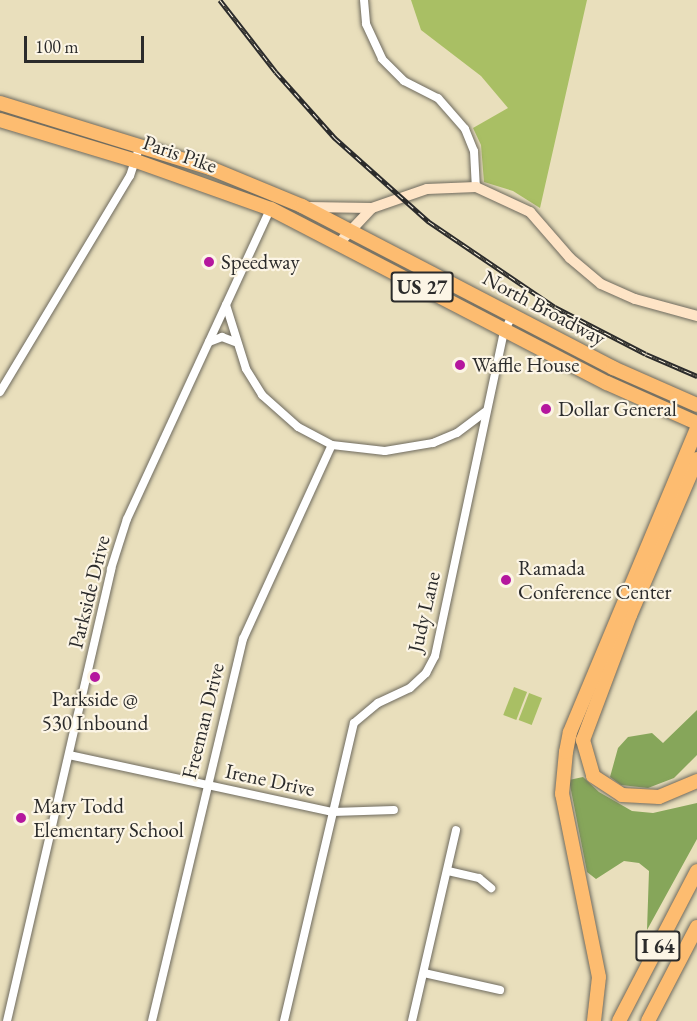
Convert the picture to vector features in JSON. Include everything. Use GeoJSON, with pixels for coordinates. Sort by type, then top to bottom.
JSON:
{"type":"FeatureCollection","features":[{"type":"Feature","properties":{"kind":"highway","name":"Paris Pike"},"geometry":{"type":"LineString","coordinates":[[0,102],[140,146],[274,202],[339,243]]}},
{"type":"Feature","properties":{"kind":"highway","name":"Paris Pike"},"geometry":{"type":"LineString","coordinates":[[0,120],[274,202]]}},
{"type":"Feature","properties":{"kind":"highway","name":"North Broadway"},"geometry":{"type":"LineString","coordinates":[[274,202],[302,206],[613,368],[697,405]]}},
{"type":"Feature","properties":{"kind":"highway","name":"North Broadway"},"geometry":{"type":"LineString","coordinates":[[339,243],[504,331],[697,423]]}},
{"type":"Feature","properties":{"kind":"highway"},"geometry":{"type":"LineString","coordinates":[[594,1021],[598,967],[564,803],[566,752],[570,732],[697,429]]}},
{"type":"Feature","properties":{"kind":"highway"},"geometry":{"type":"LineString","coordinates":[[697,459],[625,625],[583,740],[593,776],[610,791],[648,798],[670,794],[697,781]]}},
{"type":"Feature","properties":{"kind":"highway","name":"I 64"},"geometry":{"type":"LineString","coordinates":[[619,1021],[697,872]]}},
{"type":"Feature","properties":{"kind":"highway","name":"I 64"},"geometry":{"type":"LineString","coordinates":[[648,1021],[697,927]]}},
{"type":"Feature","properties":{"kind":"street"},"geometry":{"type":"LineString","coordinates":[[364,0],[366,24],[382,59],[404,81],[438,98],[465,129],[474,151],[476,187]]}},
{"type":"Feature","properties":{"kind":"street"},"geometry":{"type":"LineString","coordinates":[[0,392],[136,161],[140,146]]}},
{"type":"Feature","properties":{"kind":"street"},"geometry":{"type":"LineString","coordinates":[[302,206],[372,208],[427,189],[476,187],[530,212],[570,258],[602,284],[635,299],[697,316]]}},
{"type":"Feature","properties":{"kind":"street","name":"Parkside Drive"},"geometry":{"type":"LineString","coordinates":[[8,1021],[111,569],[127,519],[274,202]]}},
{"type":"Feature","properties":{"kind":"street"},"geometry":{"type":"LineString","coordinates":[[339,243],[356,208]]}},
{"type":"Feature","properties":{"kind":"street"},"geometry":{"type":"LineString","coordinates":[[347,229],[372,208]]}},
{"type":"Feature","properties":{"kind":"street"},"geometry":{"type":"LineString","coordinates":[[371,242],[366,222],[372,208]]}},
{"type":"Feature","properties":{"kind":"street"},"geometry":{"type":"LineString","coordinates":[[226,304],[235,342],[262,395],[292,422],[332,445],[385,451],[433,443],[457,434],[486,411]]}},
{"type":"Feature","properties":{"kind":"street","name":"Judy Lane"},"geometry":{"type":"LineString","coordinates":[[284,1021],[354,723],[378,703],[410,688],[426,673],[435,656],[504,331],[513,315]]}},
{"type":"Feature","properties":{"kind":"street"},"geometry":{"type":"LineString","coordinates":[[209,342],[222,337],[235,342]]}},
{"type":"Feature","properties":{"kind":"street","name":"Freeman Drive"},"geometry":{"type":"LineString","coordinates":[[152,1021],[206,785],[243,639],[332,445]]}},
{"type":"Feature","properties":{"kind":"street","name":"Irene Drive"},"geometry":{"type":"LineString","coordinates":[[69,755],[333,812],[394,810]]}},
{"type":"Feature","properties":{"kind":"street"},"geometry":{"type":"LineString","coordinates":[[412,1021],[456,830]]}},
{"type":"Feature","properties":{"kind":"street"},"geometry":{"type":"LineString","coordinates":[[448,871],[479,878],[491,888]]}},
{"type":"Feature","properties":{"kind":"street"},"geometry":{"type":"LineString","coordinates":[[424,973],[500,990]]}},
{"type":"Feature","properties":{"kind":"green space"},"geometry":{"type":"Polygon","coordinates":[[[411,0],[587,0],[540,208],[513,191],[484,182],[481,145],[473,128],[508,108],[481,76],[421,30],[411,0]]]}},
{"type":"Feature","properties":{"kind":"green space"},"geometry":{"type":"Polygon","coordinates":[[[514,687],[527,692],[516,720],[503,715],[514,687]]]}},
{"type":"Feature","properties":{"kind":"green space"},"geometry":{"type":"Polygon","coordinates":[[[529,693],[542,698],[532,725],[519,720],[529,693]]]}},
{"type":"Feature","properties":{"kind":"green space"},"geometry":{"type":"Polygon","coordinates":[[[697,710],[697,755],[674,778],[648,788],[621,785],[610,777],[618,748],[628,737],[652,733],[663,743],[697,710]]]}},
{"type":"Feature","properties":{"kind":"green space"},"geometry":{"type":"Polygon","coordinates":[[[583,777],[599,792],[632,811],[653,813],[697,803],[697,839],[647,930],[649,871],[639,863],[624,861],[596,879],[587,872],[569,780],[583,777]]]}},
{"type":"Feature","properties":{"kind":"railway"},"geometry":{"type":"LineString","coordinates":[[220,0],[276,72],[335,138],[428,221],[555,307],[646,354],[697,376]]}},
{"type":"Feature","properties":{"kind":"place","name":"Speedway"},"geometry":{"type":"Point","coordinates":[209,262]}},
{"type":"Feature","properties":{"kind":"place","name":"Waffle House"},"geometry":{"type":"Point","coordinates":[460,365]}},
{"type":"Feature","properties":{"kind":"place","name":"Dollar General"},"geometry":{"type":"Point","coordinates":[546,409]}},
{"type":"Feature","properties":{"kind":"place","name":"Ramada Conference Center"},"geometry":{"type":"Point","coordinates":[506,580]}},
{"type":"Feature","properties":{"kind":"place","name":"Parkside @ 530 Inbound"},"geometry":{"type":"Point","coordinates":[95,677]}},
{"type":"Feature","properties":{"kind":"place","name":"Mary Todd Elementary School"},"geometry":{"type":"Point","coordinates":[21,818]}}]}
